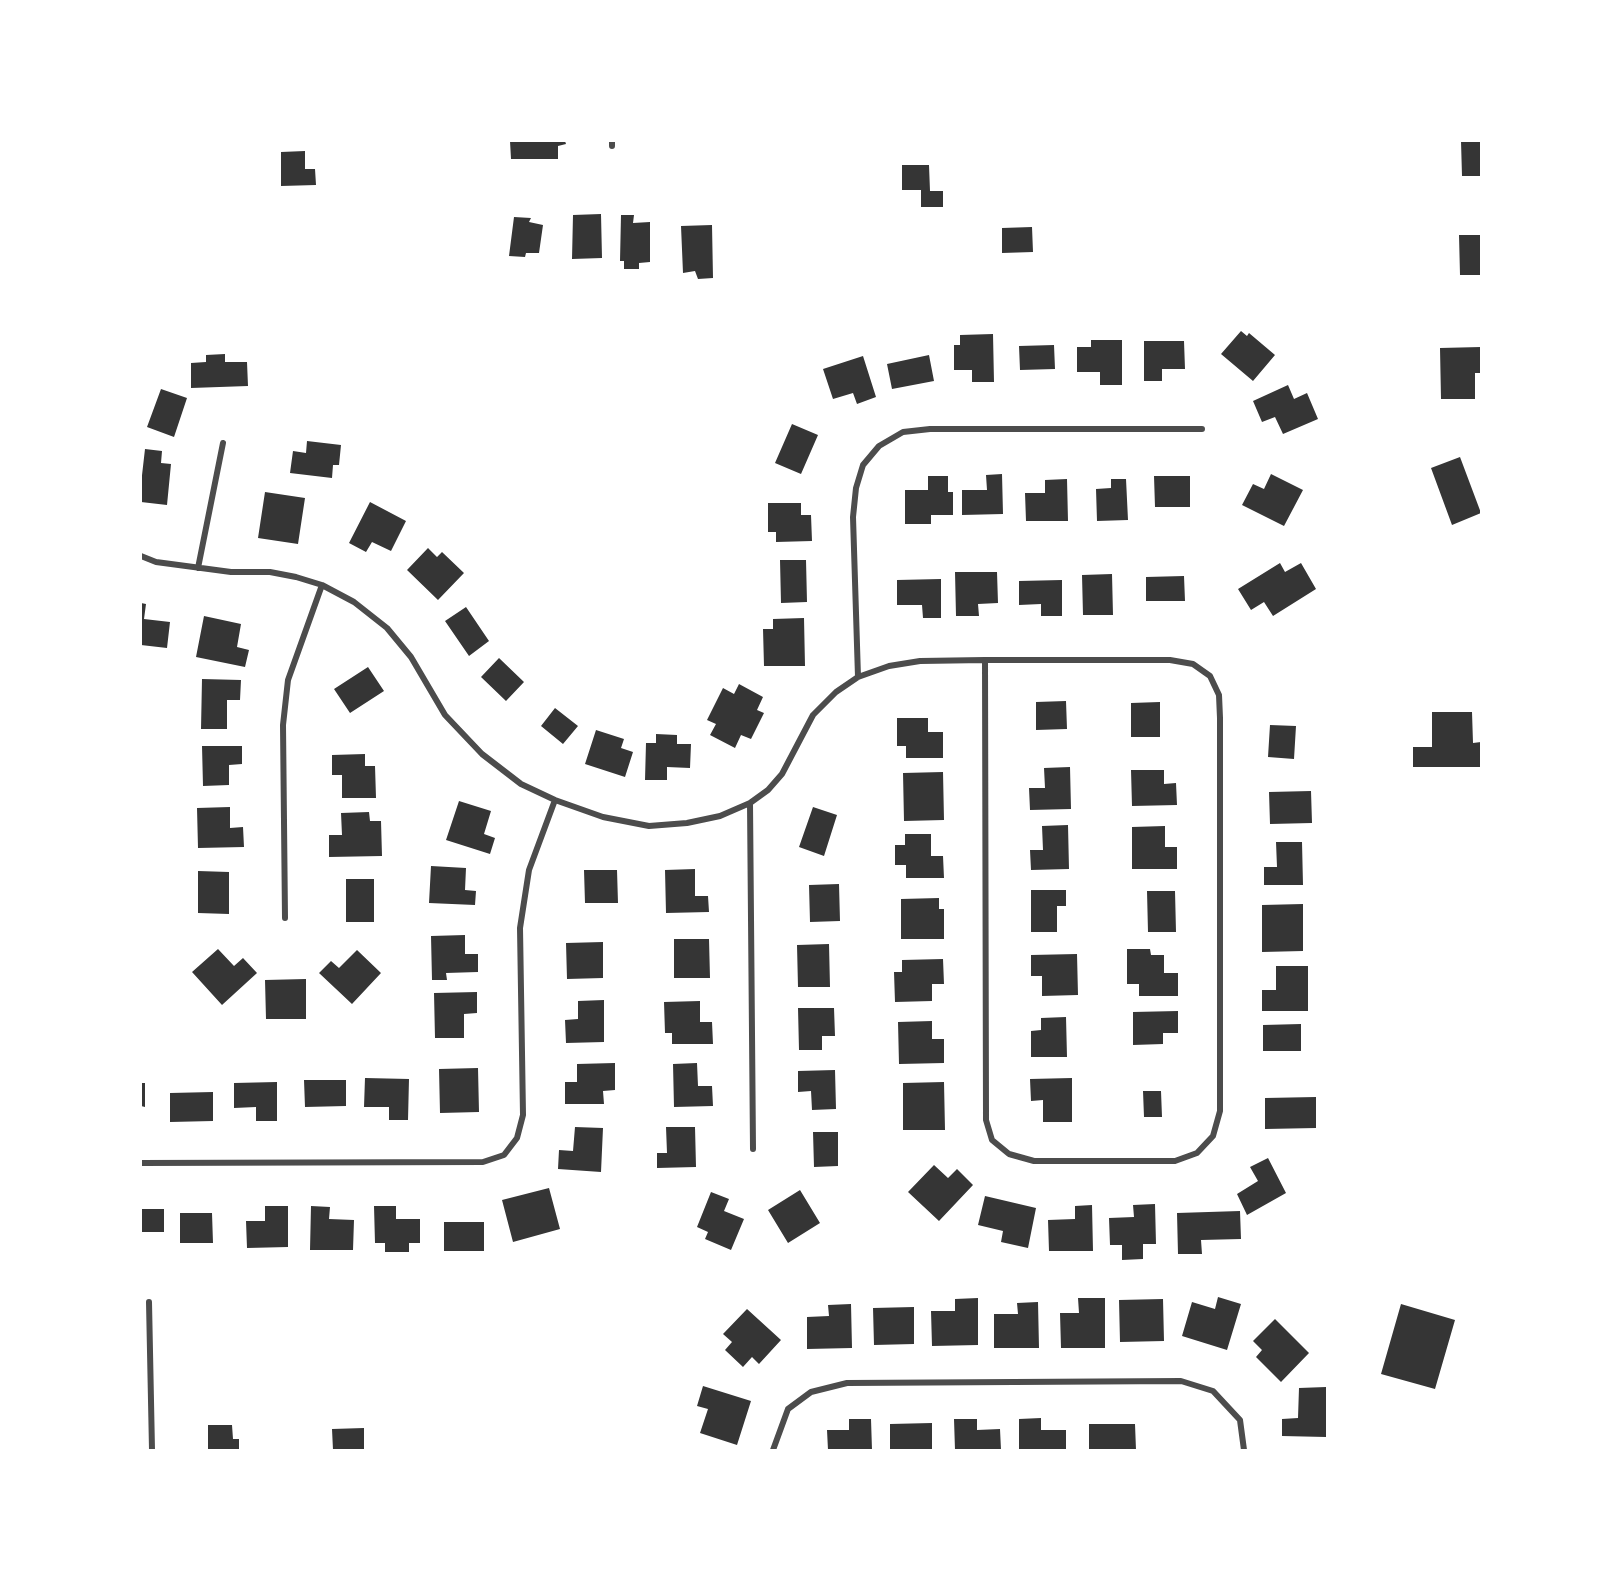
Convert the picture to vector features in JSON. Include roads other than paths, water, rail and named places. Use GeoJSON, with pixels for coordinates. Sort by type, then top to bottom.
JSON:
{"type":"FeatureCollection","features":[{"type":"Feature","properties":{"kind":"street"},"geometry":{"type":"LineString","coordinates":[[858,677],[853,517],[856,488],[863,465],[879,446],[903,432],[930,429],[1202,429]]}},
{"type":"Feature","properties":{"kind":"street"},"geometry":{"type":"LineString","coordinates":[[198,568],[223,443]]}},
{"type":"Feature","properties":{"kind":"street"},"geometry":{"type":"LineString","coordinates":[[141,556],[156,562],[198,568],[231,572],[270,572],[296,577],[322,585],[354,602],[387,627],[411,657],[445,715],[482,754],[521,784],[555,800],[603,817],[649,826],[687,823],[720,816],[750,803],[768,790],[782,774],[813,715],[836,692],[858,677],[889,666],[920,661],[985,660],[1170,660],[1193,664],[1210,676],[1219,695],[1220,718],[1220,1111],[1213,1136],[1197,1153],[1174,1161],[1034,1161],[1009,1154],[992,1140],[986,1120],[985,660]]}},
{"type":"Feature","properties":{"kind":"street"},"geometry":{"type":"LineString","coordinates":[[285,918],[283,725],[288,680],[322,585]]}},
{"type":"Feature","properties":{"kind":"street"},"geometry":{"type":"LineString","coordinates":[[141,1163],[483,1162],[504,1155],[517,1138],[523,1115],[520,928],[529,870],[555,800]]}},
{"type":"Feature","properties":{"kind":"street"},"geometry":{"type":"LineString","coordinates":[[750,803],[753,1149]]}},
{"type":"Feature","properties":{"kind":"street"},"geometry":{"type":"LineString","coordinates":[[149,1302],[152,1450]]}},
{"type":"Feature","properties":{"kind":"street"},"geometry":{"type":"LineString","coordinates":[[773,1450],[788,1409],[811,1392],[847,1383],[1180,1381],[1213,1391],[1240,1420],[1244,1450]]}}]}
